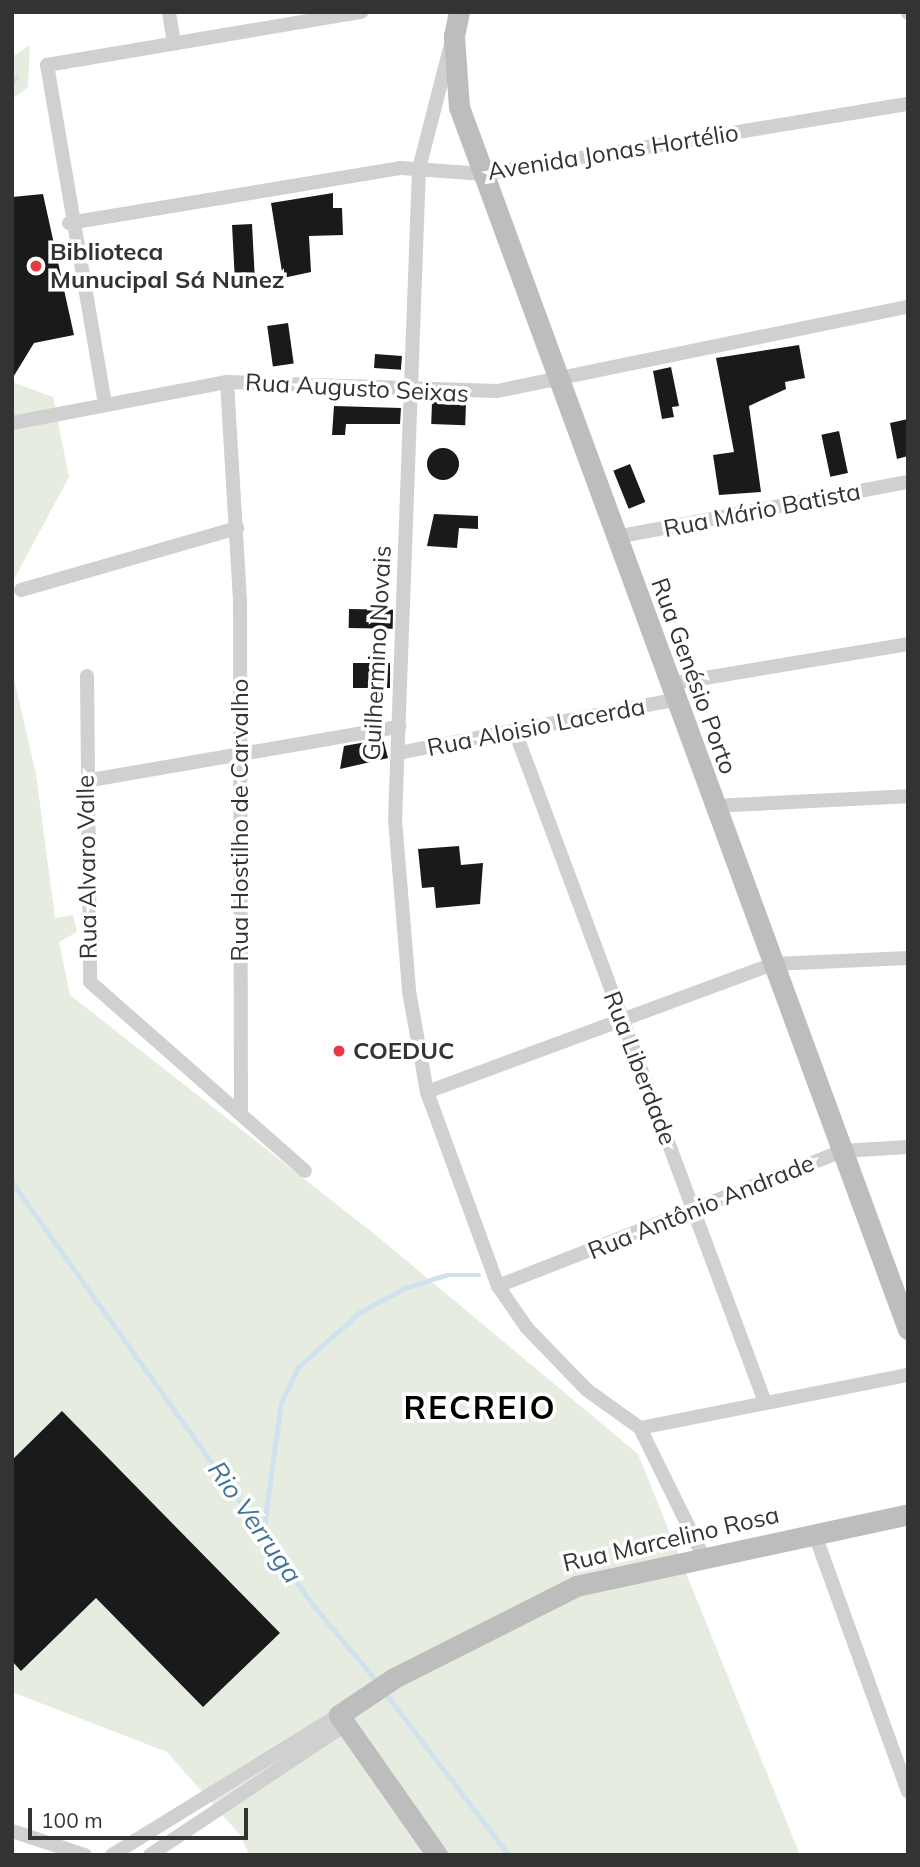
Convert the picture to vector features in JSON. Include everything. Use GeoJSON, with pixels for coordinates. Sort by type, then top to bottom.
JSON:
{"type":"FeatureCollection","features":[{"type":"Feature","properties":{"kind":"street"},"geometry":{"type":"LineString","coordinates":[[169,12],[174,43]]}},
{"type":"Feature","properties":{"kind":"street"},"geometry":{"type":"LineString","coordinates":[[105,404],[69,223],[47,65],[362,12]]}},
{"type":"Feature","properties":{"kind":"street","name":"Guilhermino Novais"},"geometry":{"type":"LineString","coordinates":[[459,12],[419,169],[416,390],[398,752],[397,878],[428,1092],[498,1286],[527,1328],[587,1390],[640,1428]]}},
{"type":"Feature","properties":{"kind":"street","name":"Rua Genésio Porto"},"geometry":{"type":"LineString","coordinates":[[454,36],[459,107],[561,374],[671,692],[908,1329]]}},
{"type":"Feature","properties":{"kind":"street","name":"Avenida Jonas Hortélio"},"geometry":{"type":"LineString","coordinates":[[69,223],[419,169],[484,174],[908,104]]}},
{"type":"Feature","properties":{"kind":"street","name":"Rua Augusto Seixas"},"geometry":{"type":"LineString","coordinates":[[12,423],[227,382],[416,390],[468,395],[561,374],[908,307]]}},
{"type":"Feature","properties":{"kind":"street","name":"Rua Hostilho de Carvalho"},"geometry":{"type":"LineString","coordinates":[[227,382],[237,528],[241,752],[241,1113]]}},
{"type":"Feature","properties":{"kind":"street","name":"Rua Mário Batista"},"geometry":{"type":"LineString","coordinates":[[616,537],[908,482]]}},
{"type":"Feature","properties":{"kind":"street"},"geometry":{"type":"LineString","coordinates":[[21,590],[237,528]]}},
{"type":"Feature","properties":{"kind":"street","name":"Rua Aloisio Lacerda"},"geometry":{"type":"LineString","coordinates":[[398,752],[516,734],[671,692],[908,644]]}},
{"type":"Feature","properties":{"kind":"street","name":"Rua Alvaro Valle"},"geometry":{"type":"LineString","coordinates":[[87,676],[85,781],[90,982],[169,1057],[241,1113],[305,1171]]}},
{"type":"Feature","properties":{"kind":"street","name":"Rua Aloisio Lacerda"},"geometry":{"type":"LineString","coordinates":[[85,781],[241,752],[399,727]]}},
{"type":"Feature","properties":{"kind":"street","name":"Rua Liberdade"},"geometry":{"type":"LineString","coordinates":[[516,734],[765,1402]]}},
{"type":"Feature","properties":{"kind":"street"},"geometry":{"type":"LineString","coordinates":[[713,806],[908,796]]}},
{"type":"Feature","properties":{"kind":"street"},"geometry":{"type":"LineString","coordinates":[[428,1092],[773,964],[908,958]]}},
{"type":"Feature","properties":{"kind":"street","name":"Rua Antônio Andrade"},"geometry":{"type":"LineString","coordinates":[[498,1286],[695,1212],[842,1151],[908,1147]]}},
{"type":"Feature","properties":{"kind":"street"},"geometry":{"type":"LineString","coordinates":[[703,1556],[640,1428],[908,1375]]}},
{"type":"Feature","properties":{"kind":"street","name":"Rua Marcelino Rosa"},"geometry":{"type":"LineString","coordinates":[[150,1855],[351,1712],[394,1678],[540,1600],[703,1556],[908,1514]]}},
{"type":"Feature","properties":{"kind":"street"},"geometry":{"type":"LineString","coordinates":[[814,1532],[908,1792]]}},
{"type":"Feature","properties":{"kind":"street"},"geometry":{"type":"LineString","coordinates":[[351,1712],[437,1855]]}},
{"type":"Feature","properties":{"kind":"street","name":"Rua Marcelino Rosa"},"geometry":{"type":"LineString","coordinates":[[112,1855],[351,1712]]}},
{"type":"Feature","properties":{"kind":"street"},"geometry":{"type":"LineString","coordinates":[[12,1831],[64,1852],[85,1855]]}},
{"type":"Feature","properties":{"kind":"shaded area"},"geometry":{"type":"Polygon","coordinates":[[[30,45],[28,87],[12,99],[12,57],[30,45]]]}},
{"type":"Feature","properties":{"kind":"shaded area"},"geometry":{"type":"Polygon","coordinates":[[[12,382],[53,397],[69,477],[12,583],[12,382]]]}},
{"type":"Feature","properties":{"kind":"shaded area"},"geometry":{"type":"Polygon","coordinates":[[[12,670],[36,774],[55,918],[73,915],[77,932],[59,942],[70,995],[377,1236],[638,1454],[800,1855],[249,1855],[241,1836],[167,1752],[12,1692],[12,670]]]}},
{"type":"Feature","properties":{"kind":"building"},"geometry":{"type":"Polygon","coordinates":[[[333,193],[333,208],[342,208],[343,235],[309,236],[311,272],[283,278],[271,203],[333,193]]]}},
{"type":"Feature","properties":{"kind":"building","name":"Biblioteca Munucipal Sá Nunez"},"geometry":{"type":"Polygon","coordinates":[[[43,194],[74,335],[34,343],[12,379],[12,197],[43,194]]]}},
{"type":"Feature","properties":{"kind":"building"},"geometry":{"type":"Polygon","coordinates":[[[252,224],[255,280],[235,281],[232,225],[252,224]]]}},
{"type":"Feature","properties":{"kind":"building"},"geometry":{"type":"Polygon","coordinates":[[[288,323],[294,364],[273,367],[267,326],[288,323]]]}},
{"type":"Feature","properties":{"kind":"building"},"geometry":{"type":"Polygon","coordinates":[[[799,345],[805,378],[785,382],[786,389],[749,406],[761,492],[719,495],[713,455],[734,452],[716,358],[799,345]]]}},
{"type":"Feature","properties":{"kind":"building"},"geometry":{"type":"Polygon","coordinates":[[[375,354],[402,356],[401,370],[374,368],[375,354]]]}},
{"type":"Feature","properties":{"kind":"building"},"geometry":{"type":"Polygon","coordinates":[[[671,367],[679,406],[672,407],[674,417],[662,419],[653,371],[671,367]]]}},
{"type":"Feature","properties":{"kind":"building"},"geometry":{"type":"Polygon","coordinates":[[[432,402],[466,403],[465,425],[431,424],[432,402]]]}},
{"type":"Feature","properties":{"kind":"building"},"geometry":{"type":"Polygon","coordinates":[[[334,406],[401,408],[400,424],[346,424],[345,435],[332,435],[334,406]]]}},
{"type":"Feature","properties":{"kind":"building"},"geometry":{"type":"Polygon","coordinates":[[[908,419],[908,456],[897,459],[890,423],[908,419]]]}},
{"type":"Feature","properties":{"kind":"building"},"geometry":{"type":"Polygon","coordinates":[[[839,431],[848,473],[830,477],[821,435],[839,431]]]}},
{"type":"Feature","properties":{"kind":"building"},"geometry":{"type":"Polygon","coordinates":[[[443,448],[454,453],[459,464],[454,475],[443,480],[432,475],[427,464],[432,453],[443,448]]]}},
{"type":"Feature","properties":{"kind":"building"},"geometry":{"type":"Polygon","coordinates":[[[630,464],[645,502],[629,509],[613,471],[630,464]]]}},
{"type":"Feature","properties":{"kind":"building"},"geometry":{"type":"Polygon","coordinates":[[[434,514],[478,516],[478,529],[459,528],[457,548],[427,546],[434,514]]]}},
{"type":"Feature","properties":{"kind":"building"},"geometry":{"type":"Polygon","coordinates":[[[349,609],[393,610],[393,629],[349,628],[349,609]]]}},
{"type":"Feature","properties":{"kind":"building"},"geometry":{"type":"Polygon","coordinates":[[[353,663],[390,663],[390,688],[353,688],[353,663]]]}},
{"type":"Feature","properties":{"kind":"building"},"geometry":{"type":"Polygon","coordinates":[[[383,739],[388,758],[340,769],[344,746],[383,739]]]}},
{"type":"Feature","properties":{"kind":"building"},"geometry":{"type":"Polygon","coordinates":[[[459,846],[461,865],[483,863],[480,904],[436,908],[434,887],[422,888],[418,849],[459,846]]]}},
{"type":"Feature","properties":{"kind":"building"},"geometry":{"type":"Polygon","coordinates":[[[62,1411],[280,1633],[203,1707],[96,1598],[21,1671],[12,1661],[12,1460],[62,1411]]]}},
{"type":"Feature","properties":{"kind":"waterway"},"geometry":{"type":"LineString","coordinates":[[12,81],[16,78]]}},
{"type":"Feature","properties":{"kind":"waterway","name":"Rio Verruga"},"geometry":{"type":"LineString","coordinates":[[12,1182],[314,1606],[377,1681]]}},
{"type":"Feature","properties":{"kind":"waterway"},"geometry":{"type":"LineString","coordinates":[[263,1532],[281,1403],[297,1368],[360,1312],[405,1288],[446,1275],[479,1275]]}},
{"type":"Feature","properties":{"kind":"waterway","name":"Rio Verruga"},"geometry":{"type":"LineString","coordinates":[[384,1691],[509,1855]]}},
{"type":"Feature","properties":{"kind":"place","name":"Biblioteca Munucipal Sá Nunez"},"geometry":{"type":"Point","coordinates":[36,266]}},
{"type":"Feature","properties":{"kind":"place","name":"COEDUC"},"geometry":{"type":"Point","coordinates":[339,1051]}},
{"type":"Feature","properties":{"kind":"district","name":"RECREIO"},"geometry":{"type":"Point","coordinates":[480,1407]}}]}
